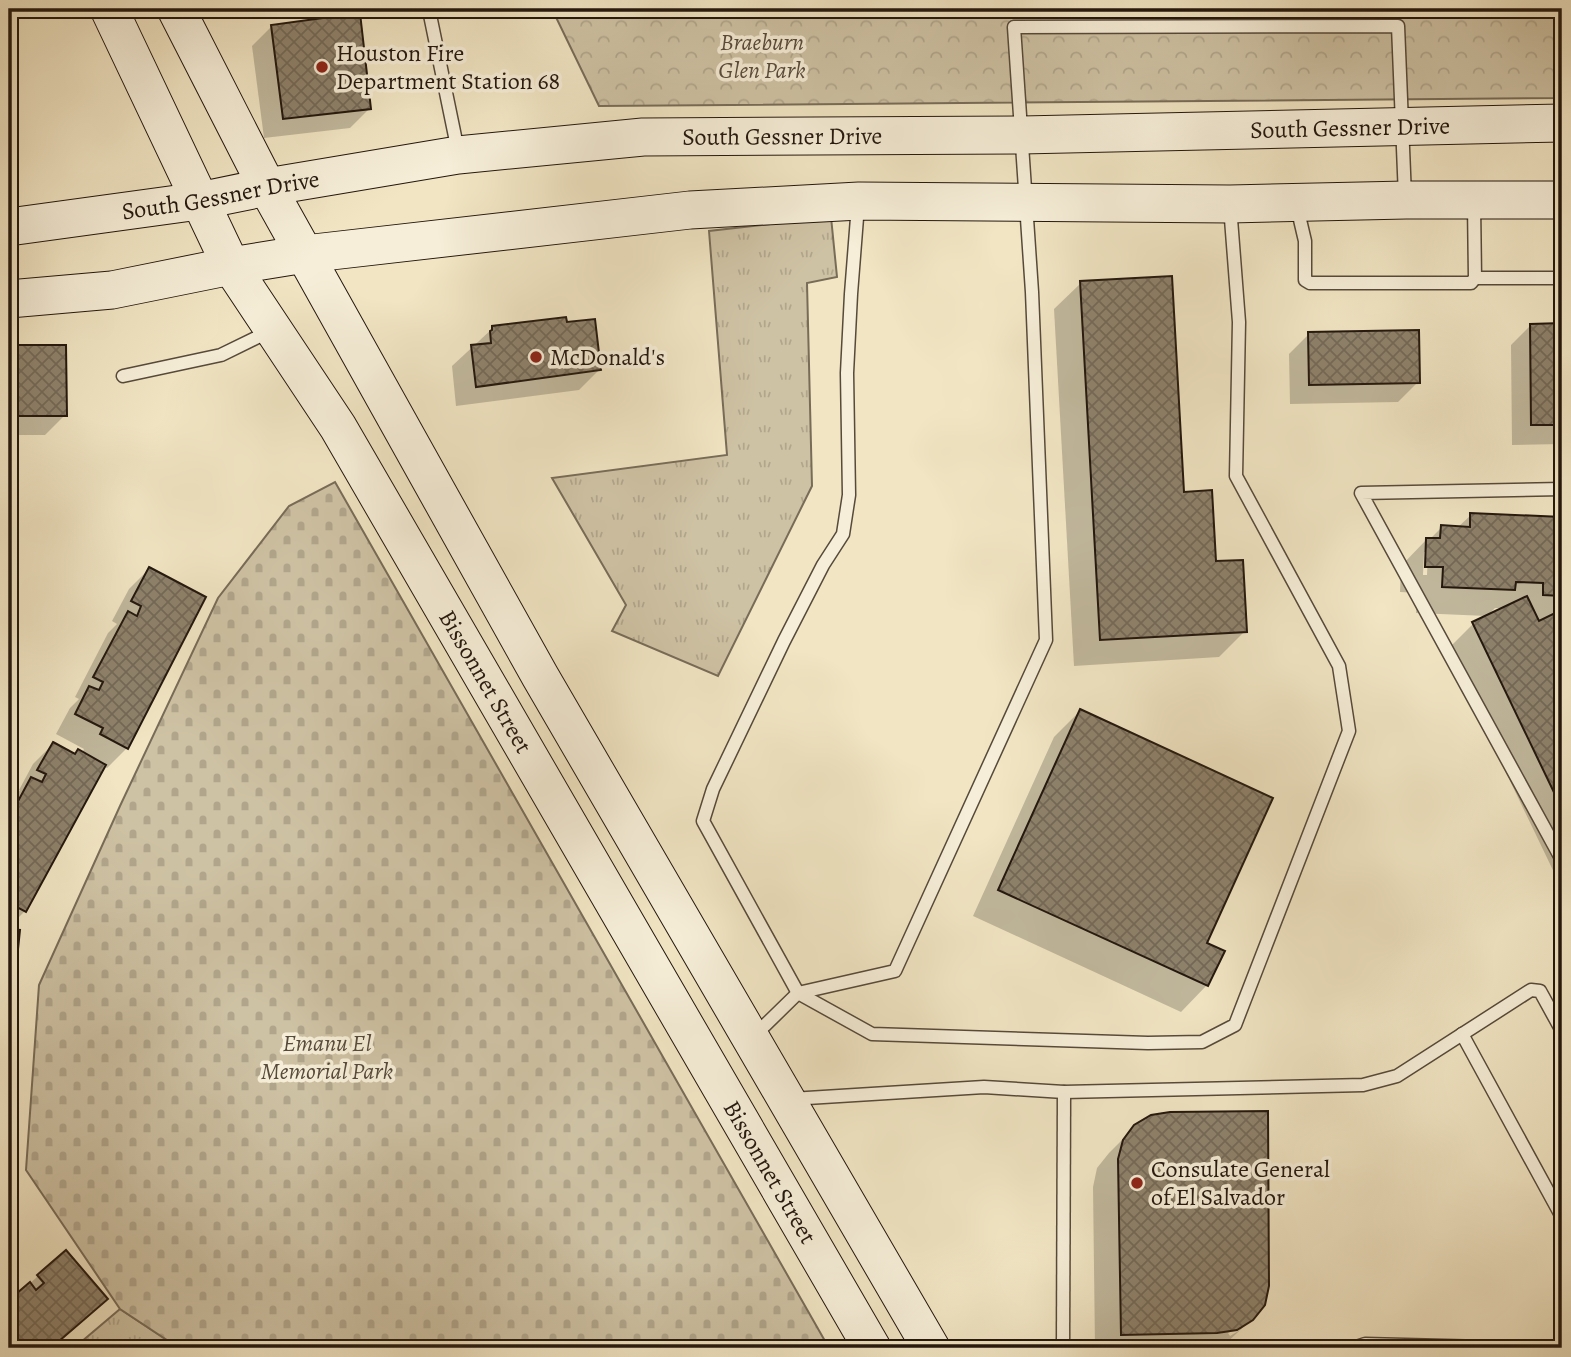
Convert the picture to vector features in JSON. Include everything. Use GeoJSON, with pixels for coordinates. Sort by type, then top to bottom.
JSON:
{"type":"FeatureCollection","features":[{"type":"Feature","properties":{"kind":"main road","name":"Bissonnet Street"},"geometry":{"type":"LineString","coordinates":[[109,9],[231,266],[338,427],[872,1348]]}},
{"type":"Feature","properties":{"kind":"main road","name":"Bissonnet Street"},"geometry":{"type":"LineString","coordinates":[[181,13],[267,187],[540,676],[931,1348]]}},
{"type":"Feature","properties":{"kind":"main road","name":"South Gessner Drive"},"geometry":{"type":"LineString","coordinates":[[9,227],[200,201],[458,155],[643,137],[1022,135],[1562,123]]}},
{"type":"Feature","properties":{"kind":"main road"},"geometry":{"type":"LineString","coordinates":[[9,299],[112,290],[305,254],[690,210],[859,201],[1230,204],[1562,200]]}},
{"type":"Feature","properties":{"kind":"main road"},"geometry":{"type":"LineString","coordinates":[[496,700],[540,676]]}},
{"type":"Feature","properties":{"kind":"main road"},"geometry":{"type":"LineString","coordinates":[[760,1153],[787,1100]]}},
{"type":"Feature","properties":{"kind":"lane"},"geometry":{"type":"LineString","coordinates":[[428,9],[458,155]]}},
{"type":"Feature","properties":{"kind":"lane"},"geometry":{"type":"LineString","coordinates":[[751,1039],[798,993],[895,971],[1046,640],[1032,292],[1014,27],[1398,26],[1406,200]]}},
{"type":"Feature","properties":{"kind":"lane"},"geometry":{"type":"LineString","coordinates":[[1296,203],[1306,241],[1306,280],[1310,284],[1471,283],[1475,278],[1474,200]]}},
{"type":"Feature","properties":{"kind":"lane"},"geometry":{"type":"LineString","coordinates":[[859,201],[847,373],[849,495],[843,534],[823,565],[773,664],[713,789],[703,821],[798,993],[872,1034],[1134,1043],[1202,1042],[1235,1025],[1349,731],[1339,666],[1236,476],[1238,322],[1230,204]]}},
{"type":"Feature","properties":{"kind":"lane"},"geometry":{"type":"LineString","coordinates":[[1475,278],[1562,278]]}},
{"type":"Feature","properties":{"kind":"lane"},"geometry":{"type":"LineString","coordinates":[[123,376],[221,355],[273,329]]}},
{"type":"Feature","properties":{"kind":"lane"},"geometry":{"type":"LineString","coordinates":[[1562,489],[1361,493],[1562,860]]}},
{"type":"Feature","properties":{"kind":"lane"},"geometry":{"type":"LineString","coordinates":[[787,1100],[984,1087],[1064,1092],[1363,1085],[1397,1076],[1531,989],[1541,991],[1562,1031]]}},
{"type":"Feature","properties":{"kind":"lane"},"geometry":{"type":"LineString","coordinates":[[1462,1034],[1562,1217]]}},
{"type":"Feature","properties":{"kind":"lane"},"geometry":{"type":"LineString","coordinates":[[1063,1348],[1064,1092]]}},
{"type":"Feature","properties":{"kind":"lane"},"geometry":{"type":"LineString","coordinates":[[1353,1348],[1365,1344],[1528,1348],[1562,1346]]}},
{"type":"Feature","properties":{"kind":"green space","name":"Braeburn Glen Park"},"geometry":{"type":"Polygon","coordinates":[[[552,9],[1562,9],[1562,98],[599,106],[552,9]]]}},
{"type":"Feature","properties":{"kind":"green space"},"geometry":{"type":"Polygon","coordinates":[[[831,217],[837,277],[807,283],[812,486],[718,676],[612,631],[626,605],[552,478],[727,455],[709,231],[831,217]]]}},
{"type":"Feature","properties":{"kind":"green space","name":"Emanu El Memorial Park"},"geometry":{"type":"Polygon","coordinates":[[[335,482],[829,1348],[179,1348],[120,1309],[26,1170],[39,985],[218,598],[289,506],[335,482]]]}},
{"type":"Feature","properties":{"kind":"green space"},"geometry":{"type":"Polygon","coordinates":[[[120,1309],[179,1348],[74,1348],[120,1309]]]}},
{"type":"Feature","properties":{"kind":"building","name":"Houston Fire Department Station 68"},"geometry":{"type":"Polygon","coordinates":[[[360,13],[371,109],[283,119],[271,25],[360,13]]]}},
{"type":"Feature","properties":{"kind":"building"},"geometry":{"type":"Polygon","coordinates":[[[1172,276],[1184,492],[1212,490],[1216,561],[1243,560],[1247,632],[1100,640],[1080,281],[1172,276]]]}},
{"type":"Feature","properties":{"kind":"building","name":"McDonald's"},"geometry":{"type":"Polygon","coordinates":[[[566,317],[567,322],[595,319],[601,370],[476,387],[471,345],[491,343],[492,326],[566,317]]]}},
{"type":"Feature","properties":{"kind":"building"},"geometry":{"type":"Polygon","coordinates":[[[1562,323],[1562,425],[1531,425],[1530,324],[1562,323]]]}},
{"type":"Feature","properties":{"kind":"building"},"geometry":{"type":"Polygon","coordinates":[[[1419,330],[1420,383],[1309,385],[1308,332],[1419,330]]]}},
{"type":"Feature","properties":{"kind":"building"},"geometry":{"type":"Polygon","coordinates":[[[9,345],[66,345],[67,416],[9,416],[9,345]]]}},
{"type":"Feature","properties":{"kind":"building"},"geometry":{"type":"Polygon","coordinates":[[[1470,513],[1562,517],[1562,596],[1543,595],[1543,583],[1516,582],[1515,590],[1442,587],[1443,567],[1425,567],[1426,538],[1440,538],[1441,525],[1470,527],[1470,513]]]}},
{"type":"Feature","properties":{"kind":"building"},"geometry":{"type":"Polygon","coordinates":[[[149,567],[206,597],[128,749],[100,734],[103,728],[75,714],[89,686],[99,690],[103,682],[93,677],[128,611],[137,616],[141,606],[131,601],[149,567]]]}},
{"type":"Feature","properties":{"kind":"building"},"geometry":{"type":"Polygon","coordinates":[[[1527,596],[1539,621],[1555,613],[1562,627],[1562,809],[1472,622],[1527,596]]]}},
{"type":"Feature","properties":{"kind":"building"},"geometry":{"type":"Polygon","coordinates":[[[1080,709],[1273,798],[1207,943],[1225,951],[1208,986],[998,890],[1080,709]]]}},
{"type":"Feature","properties":{"kind":"building"},"geometry":{"type":"Polygon","coordinates":[[[53,742],[75,754],[78,749],[106,765],[26,912],[9,903],[9,818],[31,777],[42,782],[46,774],[37,770],[53,742]]]}},
{"type":"Feature","properties":{"kind":"building"},"geometry":{"type":"Polygon","coordinates":[[[9,929],[20,930],[9,1035],[9,929]]]}},
{"type":"Feature","properties":{"kind":"building"},"geometry":{"type":"Polygon","coordinates":[[[1268,1111],[1269,1286],[1265,1305],[1253,1320],[1237,1330],[1217,1333],[1121,1335],[1118,1159],[1123,1140],[1134,1125],[1151,1115],[1170,1112],[1268,1111]]]}},
{"type":"Feature","properties":{"kind":"building"},"geometry":{"type":"Polygon","coordinates":[[[9,1182],[17,1288],[9,1288],[9,1182]]]}},
{"type":"Feature","properties":{"kind":"building"},"geometry":{"type":"Polygon","coordinates":[[[66,1250],[108,1299],[51,1348],[9,1348],[9,1300],[30,1282],[36,1290],[44,1283],[37,1275],[66,1250]]]}},
{"type":"Feature","properties":{"kind":"place","name":"Houston Fire Department Station 68"},"geometry":{"type":"Point","coordinates":[322,67]}},
{"type":"Feature","properties":{"kind":"place","name":"McDonald's"},"geometry":{"type":"Point","coordinates":[536,357]}},
{"type":"Feature","properties":{"kind":"place","name":"Consulate General of El Salvador"},"geometry":{"type":"Point","coordinates":[1137,1183]}}]}
